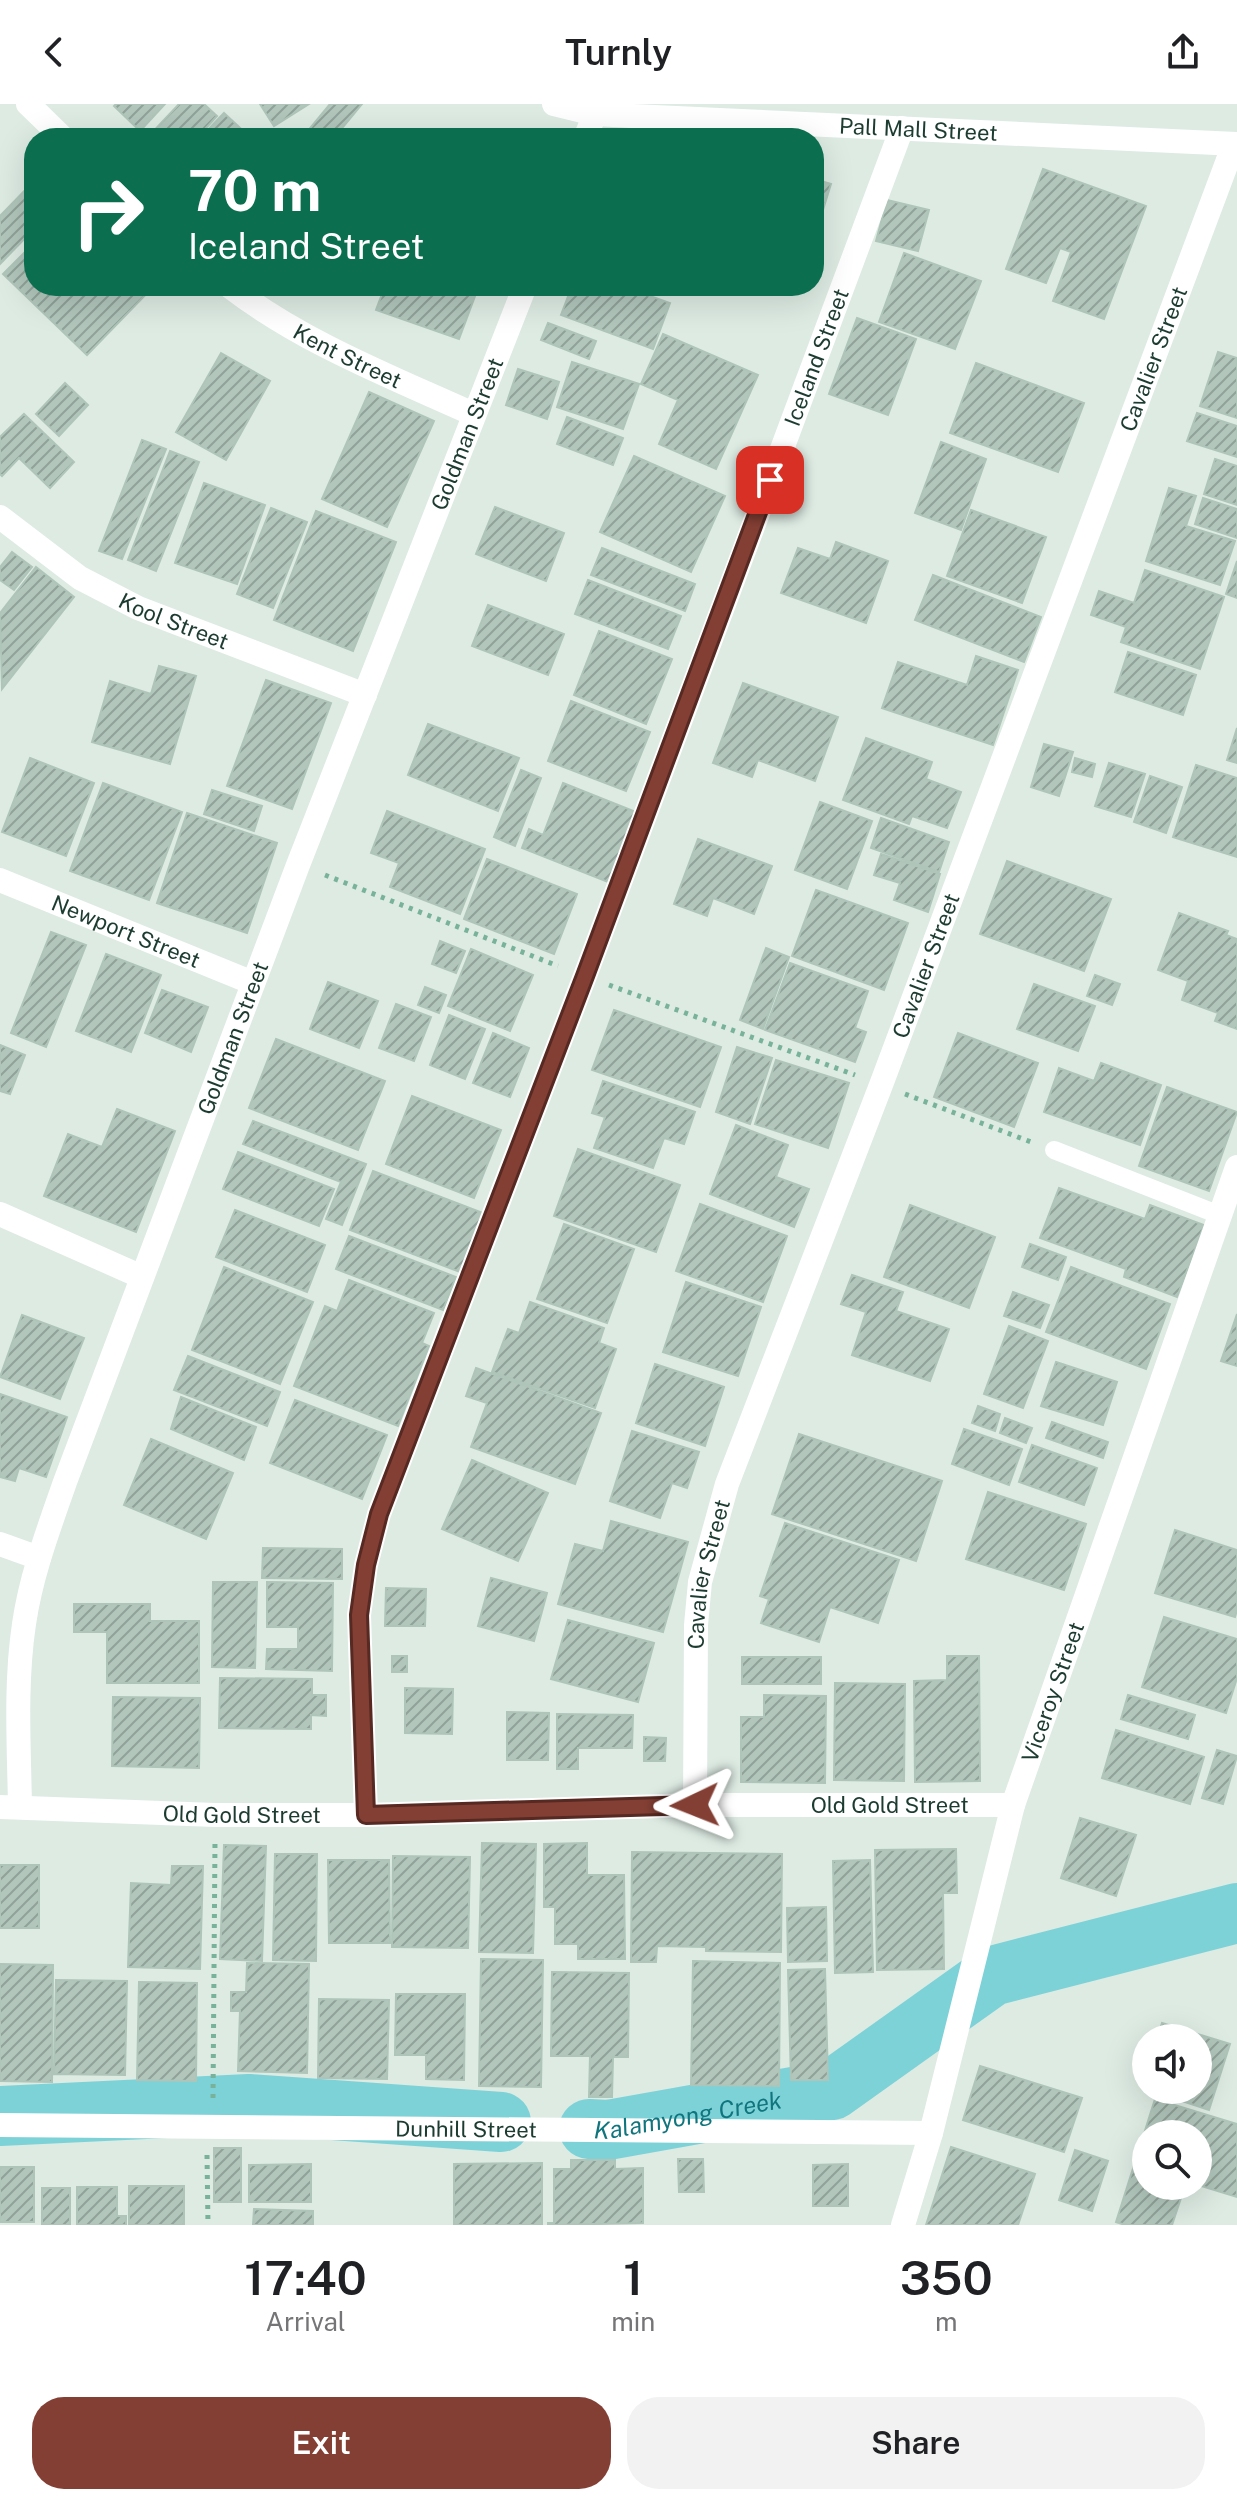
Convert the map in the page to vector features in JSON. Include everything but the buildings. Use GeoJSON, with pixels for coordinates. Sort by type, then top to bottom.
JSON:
{"type":"FeatureCollection","features":[{"type":"Feature","properties":{"kind":"street"},"geometry":{"type":"LineString","coordinates":[[28,104],[53,128]]}},
{"type":"Feature","properties":{"kind":"street","name":"Pall Mall Street"},"geometry":{"type":"LineString","coordinates":[[554,104],[595,114],[1236,144]]}},
{"type":"Feature","properties":{"kind":"street"},"geometry":{"type":"LineString","coordinates":[[589,128],[595,114]]}},
{"type":"Feature","properties":{"kind":"street","name":"Iceland Street"},"geometry":{"type":"LineString","coordinates":[[366,1815],[359,1615],[366,1565],[379,1514],[585,976],[902,128]]}},
{"type":"Feature","properties":{"kind":"street","name":"Cavalier Street"},"geometry":{"type":"LineString","coordinates":[[695,1805],[696,1625],[700,1582],[727,1484],[1236,144]]}},
{"type":"Feature","properties":{"kind":"street","name":"Kent Street"},"geometry":{"type":"LineString","coordinates":[[243,296],[347,358],[473,414]]}},
{"type":"Feature","properties":{"kind":"street","name":"Goldman Street"},"geometry":{"type":"LineString","coordinates":[[10,1807],[24,1622],[39,1558],[298,865],[521,296]]}},
{"type":"Feature","properties":{"kind":"street","name":"Kool Street"},"geometry":{"type":"LineString","coordinates":[[0,517],[80,578],[138,608],[365,695]]}},
{"type":"Feature","properties":{"kind":"street","name":"Newport Street"},"geometry":{"type":"LineString","coordinates":[[0,880],[253,983]]}},
{"type":"Feature","properties":{"kind":"street","name":"Viceroy Street"},"geometry":{"type":"LineString","coordinates":[[903,2225],[931,2133],[1013,1805],[1237,1167]]}},
{"type":"Feature","properties":{"kind":"street"},"geometry":{"type":"LineString","coordinates":[[0,1214],[142,1277]]}},
{"type":"Feature","properties":{"kind":"street"},"geometry":{"type":"LineString","coordinates":[[0,1544],[39,1558]]}},
{"type":"Feature","properties":{"kind":"street","name":"Old Gold Street"},"geometry":{"type":"LineString","coordinates":[[10,1807],[215,1815],[366,1815],[695,1805],[1013,1805]]}},
{"type":"Feature","properties":{"kind":"street","name":"Dunhill Street"},"geometry":{"type":"LineString","coordinates":[[0,2125],[931,2133]]}},
{"type":"Feature","properties":{"kind":"lane"},"geometry":{"type":"LineString","coordinates":[[1054,1150],[1222,1216]]}},
{"type":"Feature","properties":{"kind":"path"},"geometry":{"type":"LineString","coordinates":[[298,865],[585,976],[1054,1150]]}},
{"type":"Feature","properties":{"kind":"path"},"geometry":{"type":"LineString","coordinates":[[208,2225],[215,1815]]}},
{"type":"Feature","properties":{"kind":"waterway","name":"Kalamyong Creek"},"geometry":{"type":"LineString","coordinates":[[589,2129],[608,2130],[832,2090],[992,1976],[1237,1913]]}},
{"type":"Feature","properties":{"kind":"waterway","name":"Kalamyong Creek"},"geometry":{"type":"LineString","coordinates":[[0,2116],[249,2104],[501,2122]]}},
{"type":"Feature","properties":{"kind":"route"},"geometry":{"type":"LineString","coordinates":[[695,1805],[366,1815],[359,1615],[366,1565],[379,1514],[770,480]]}}]}
